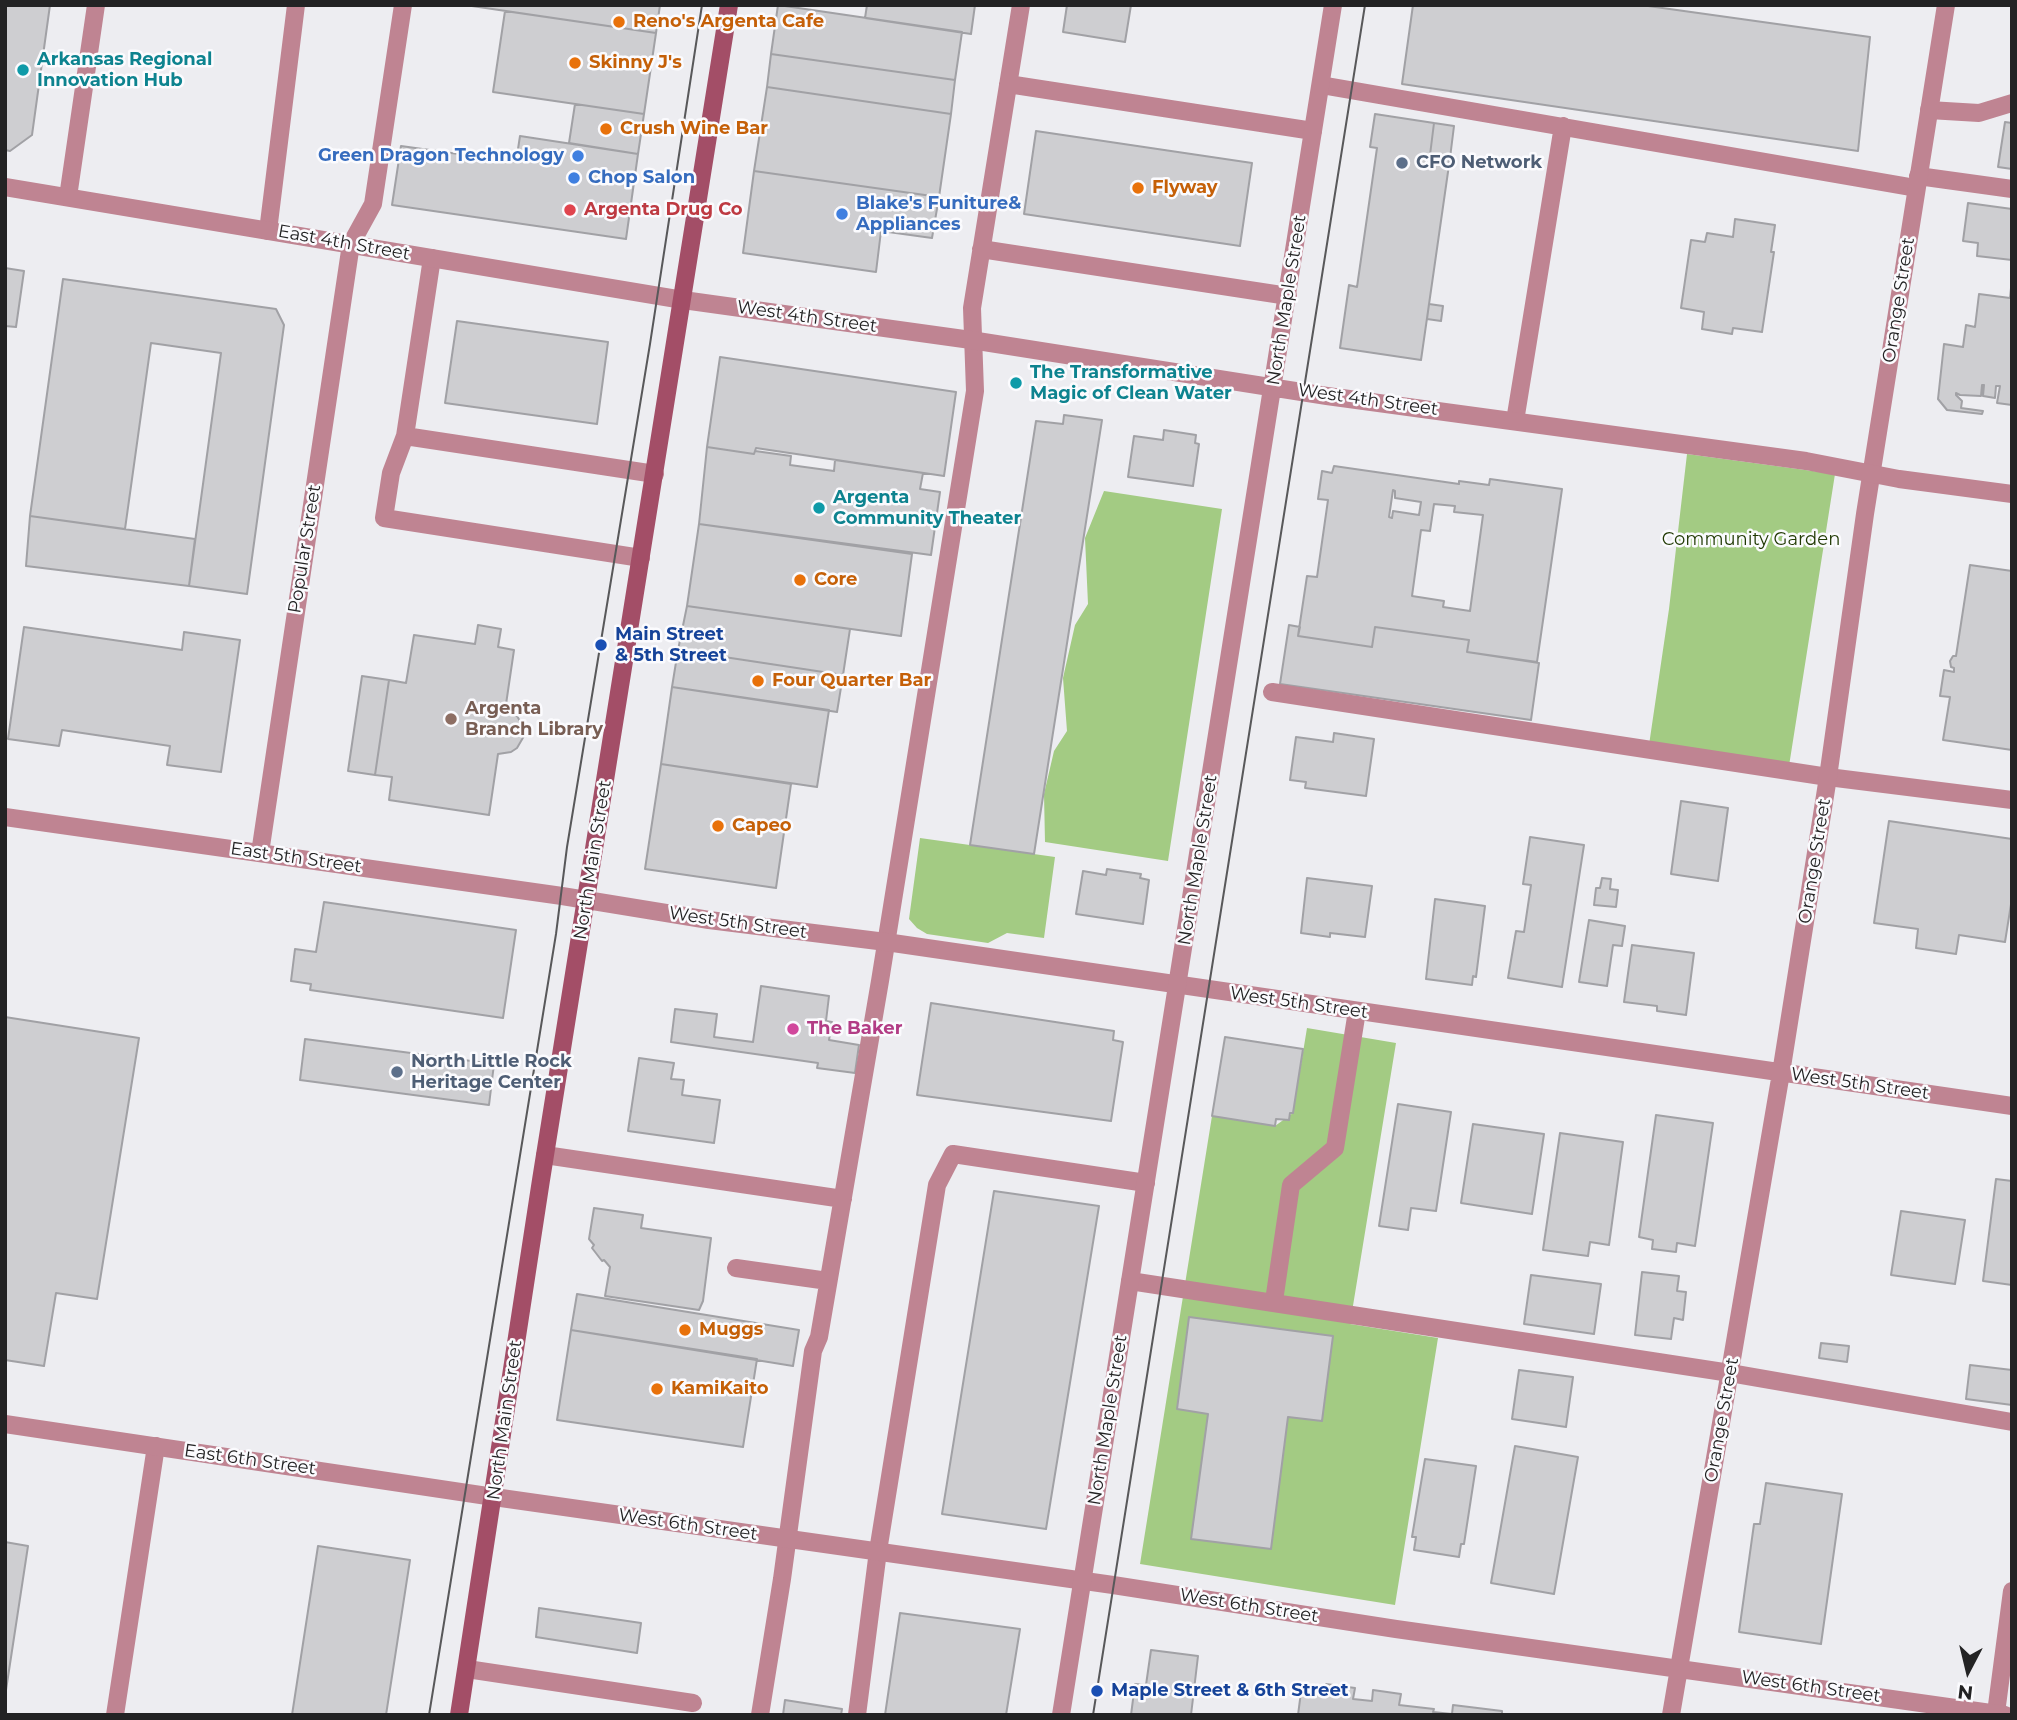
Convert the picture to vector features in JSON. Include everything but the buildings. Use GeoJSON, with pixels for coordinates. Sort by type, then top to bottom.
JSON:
{"type":"FeatureCollection","features":[{"type":"Feature","properties":{"kind":"main road","name":"North Main Street"},"geometry":{"type":"LineString","coordinates":[[459,1715],[545,1155],[729,5]]}},
{"type":"Feature","properties":{"kind":"street"},"geometry":{"type":"LineString","coordinates":[[68,197],[96,5]]}},
{"type":"Feature","properties":{"kind":"street"},"geometry":{"type":"LineString","coordinates":[[268,230],[296,5]]}},
{"type":"Feature","properties":{"kind":"street"},"geometry":{"type":"LineString","coordinates":[[351,244],[373,204],[403,5]]}},
{"type":"Feature","properties":{"kind":"street"},"geometry":{"type":"LineString","coordinates":[[760,1715],[813,1351],[819,1337],[843,1199],[975,391],[971,340],[972,308],[1021,5]]}},
{"type":"Feature","properties":{"kind":"street","name":"North Maple Street"},"geometry":{"type":"LineString","coordinates":[[1062,1715],[1333,5]]}},
{"type":"Feature","properties":{"kind":"street","name":"Orange Street"},"geometry":{"type":"LineString","coordinates":[[1671,1715],[1782,1073],[1871,473],[1946,5]]}},
{"type":"Feature","properties":{"kind":"street"},"geometry":{"type":"LineString","coordinates":[[1008,84],[1313,131]]}},
{"type":"Feature","properties":{"kind":"street"},"geometry":{"type":"LineString","coordinates":[[1321,85],[1917,182],[2012,189]]}},
{"type":"Feature","properties":{"kind":"street"},"geometry":{"type":"LineString","coordinates":[[1929,110],[1979,113],[2012,103]]}},
{"type":"Feature","properties":{"kind":"street"},"geometry":{"type":"LineString","coordinates":[[1516,421],[1563,126]]}},
{"type":"Feature","properties":{"kind":"street","name":"East 4th Street"},"geometry":{"type":"LineString","coordinates":[[5,187],[683,300]]}},
{"type":"Feature","properties":{"kind":"street","name":"Popular Street"},"geometry":{"type":"LineString","coordinates":[[260,853],[351,244]]}},
{"type":"Feature","properties":{"kind":"street"},"geometry":{"type":"LineString","coordinates":[[981,249],[1288,296]]}},
{"type":"Feature","properties":{"kind":"street"},"geometry":{"type":"LineString","coordinates":[[432,258],[405,436],[391,473],[384,518],[641,558]]}},
{"type":"Feature","properties":{"kind":"street","name":"West 4th Street"},"geometry":{"type":"LineString","coordinates":[[683,300],[971,340],[1326,396],[1806,461],[2012,494]]}},
{"type":"Feature","properties":{"kind":"street"},"geometry":{"type":"LineString","coordinates":[[405,436],[655,474]]}},
{"type":"Feature","properties":{"kind":"street"},"geometry":{"type":"LineString","coordinates":[[1272,692],[1828,777],[2012,800]]}},
{"type":"Feature","properties":{"kind":"street","name":"East 5th Street"},"geometry":{"type":"LineString","coordinates":[[5,817],[586,900]]}},
{"type":"Feature","properties":{"kind":"street","name":"West 5th Street"},"geometry":{"type":"LineString","coordinates":[[586,900],[709,920],[886,942],[2012,1106]]}},
{"type":"Feature","properties":{"kind":"street"},"geometry":{"type":"LineString","coordinates":[[1274,1301],[1292,1185],[1335,1148],[1357,1011]]}},
{"type":"Feature","properties":{"kind":"street"},"geometry":{"type":"LineString","coordinates":[[857,1715],[878,1551],[937,1185],[953,1154],[1146,1183]]}},
{"type":"Feature","properties":{"kind":"street"},"geometry":{"type":"LineString","coordinates":[[545,1155],[843,1199]]}},
{"type":"Feature","properties":{"kind":"street"},"geometry":{"type":"LineString","coordinates":[[736,1268],[828,1281]]}},
{"type":"Feature","properties":{"kind":"street"},"geometry":{"type":"LineString","coordinates":[[1130,1280],[1730,1373],[2012,1422]]}},
{"type":"Feature","properties":{"kind":"street","name":"East 6th Street"},"geometry":{"type":"LineString","coordinates":[[5,1424],[494,1497]]}},
{"type":"Feature","properties":{"kind":"street"},"geometry":{"type":"LineString","coordinates":[[115,1715],[156,1446]]}},
{"type":"Feature","properties":{"kind":"street","name":"West 6th Street"},"geometry":{"type":"LineString","coordinates":[[494,1497],[2001,1714]]}},
{"type":"Feature","properties":{"kind":"street"},"geometry":{"type":"LineString","coordinates":[[2001,1714],[2012,1591]]}},
{"type":"Feature","properties":{"kind":"street"},"geometry":{"type":"LineString","coordinates":[[467,1669],[693,1703]]}},
{"type":"Feature","properties":{"kind":"green space","name":"Community Garden"},"geometry":{"type":"Polygon","coordinates":[[[1687,454],[1835,474],[1789,766],[1649,745],[1669,609],[1687,454]]]}},
{"type":"Feature","properties":{"kind":"green space"},"geometry":{"type":"Polygon","coordinates":[[[1104,491],[1222,509],[1168,861],[1045,842],[1044,794],[1054,751],[1067,731],[1063,678],[1075,625],[1088,604],[1085,538],[1104,491]]]}},
{"type":"Feature","properties":{"kind":"green space"},"geometry":{"type":"Polygon","coordinates":[[[920,838],[1055,857],[1044,938],[1007,933],[988,943],[927,934],[917,928],[909,919],[920,838]]]}},
{"type":"Feature","properties":{"kind":"green space"},"geometry":{"type":"Polygon","coordinates":[[[1307,1028],[1396,1043],[1350,1324],[1438,1338],[1395,1605],[1140,1564],[1212,1116],[1275,1126],[1293,1113],[1307,1028]]]}},
{"type":"Feature","properties":{"kind":"tram line"},"geometry":{"type":"LineString","coordinates":[[429,1715],[556,934],[567,847],[650,344],[702,5]]}},
{"type":"Feature","properties":{"kind":"tram line"},"geometry":{"type":"LineString","coordinates":[[1093,1715],[1365,5]]}},
{"type":"Feature","properties":{"kind":"place","name":"Reno's Argenta Cafe"},"geometry":{"type":"Point","coordinates":[619,22]}},
{"type":"Feature","properties":{"kind":"place","name":"Skinny J's"},"geometry":{"type":"Point","coordinates":[575,63]}},
{"type":"Feature","properties":{"kind":"place","name":"Arkansas Regional Innovation Hub"},"geometry":{"type":"Point","coordinates":[23,70]}},
{"type":"Feature","properties":{"kind":"place","name":"Crush Wine Bar"},"geometry":{"type":"Point","coordinates":[606,129]}},
{"type":"Feature","properties":{"kind":"place","name":"Green Dragon Technology"},"geometry":{"type":"Point","coordinates":[578,156]}},
{"type":"Feature","properties":{"kind":"place","name":"CFO Network"},"geometry":{"type":"Point","coordinates":[1402,163]}},
{"type":"Feature","properties":{"kind":"place","name":"Chop Salon"},"geometry":{"type":"Point","coordinates":[574,178]}},
{"type":"Feature","properties":{"kind":"place","name":"Flyway"},"geometry":{"type":"Point","coordinates":[1138,188]}},
{"type":"Feature","properties":{"kind":"place","name":"Argenta Drug Co"},"geometry":{"type":"Point","coordinates":[570,210]}},
{"type":"Feature","properties":{"kind":"place","name":"Blake's Funiture& Appliances"},"geometry":{"type":"Point","coordinates":[842,214]}},
{"type":"Feature","properties":{"kind":"place","name":"The Transformative Magic of Clean Water"},"geometry":{"type":"Point","coordinates":[1016,383]}},
{"type":"Feature","properties":{"kind":"place","name":"Argenta Community Theater"},"geometry":{"type":"Point","coordinates":[819,508]}},
{"type":"Feature","properties":{"kind":"place","name":"Core"},"geometry":{"type":"Point","coordinates":[800,580]}},
{"type":"Feature","properties":{"kind":"place","name":"Main Street & 5th Street"},"geometry":{"type":"Point","coordinates":[601,645]}},
{"type":"Feature","properties":{"kind":"place","name":"Four Quarter Bar"},"geometry":{"type":"Point","coordinates":[758,681]}},
{"type":"Feature","properties":{"kind":"place","name":"Argenta Branch Library"},"geometry":{"type":"Point","coordinates":[451,719]}},
{"type":"Feature","properties":{"kind":"place","name":"Capeo"},"geometry":{"type":"Point","coordinates":[718,826]}},
{"type":"Feature","properties":{"kind":"place","name":"The Baker"},"geometry":{"type":"Point","coordinates":[793,1029]}},
{"type":"Feature","properties":{"kind":"place","name":"North Little Rock Heritage Center"},"geometry":{"type":"Point","coordinates":[397,1072]}},
{"type":"Feature","properties":{"kind":"place","name":"Muggs"},"geometry":{"type":"Point","coordinates":[685,1330]}},
{"type":"Feature","properties":{"kind":"place","name":"KamiKaito"},"geometry":{"type":"Point","coordinates":[657,1389]}},
{"type":"Feature","properties":{"kind":"place","name":"Maple Street & 6th Street"},"geometry":{"type":"Point","coordinates":[1097,1691]}}]}
